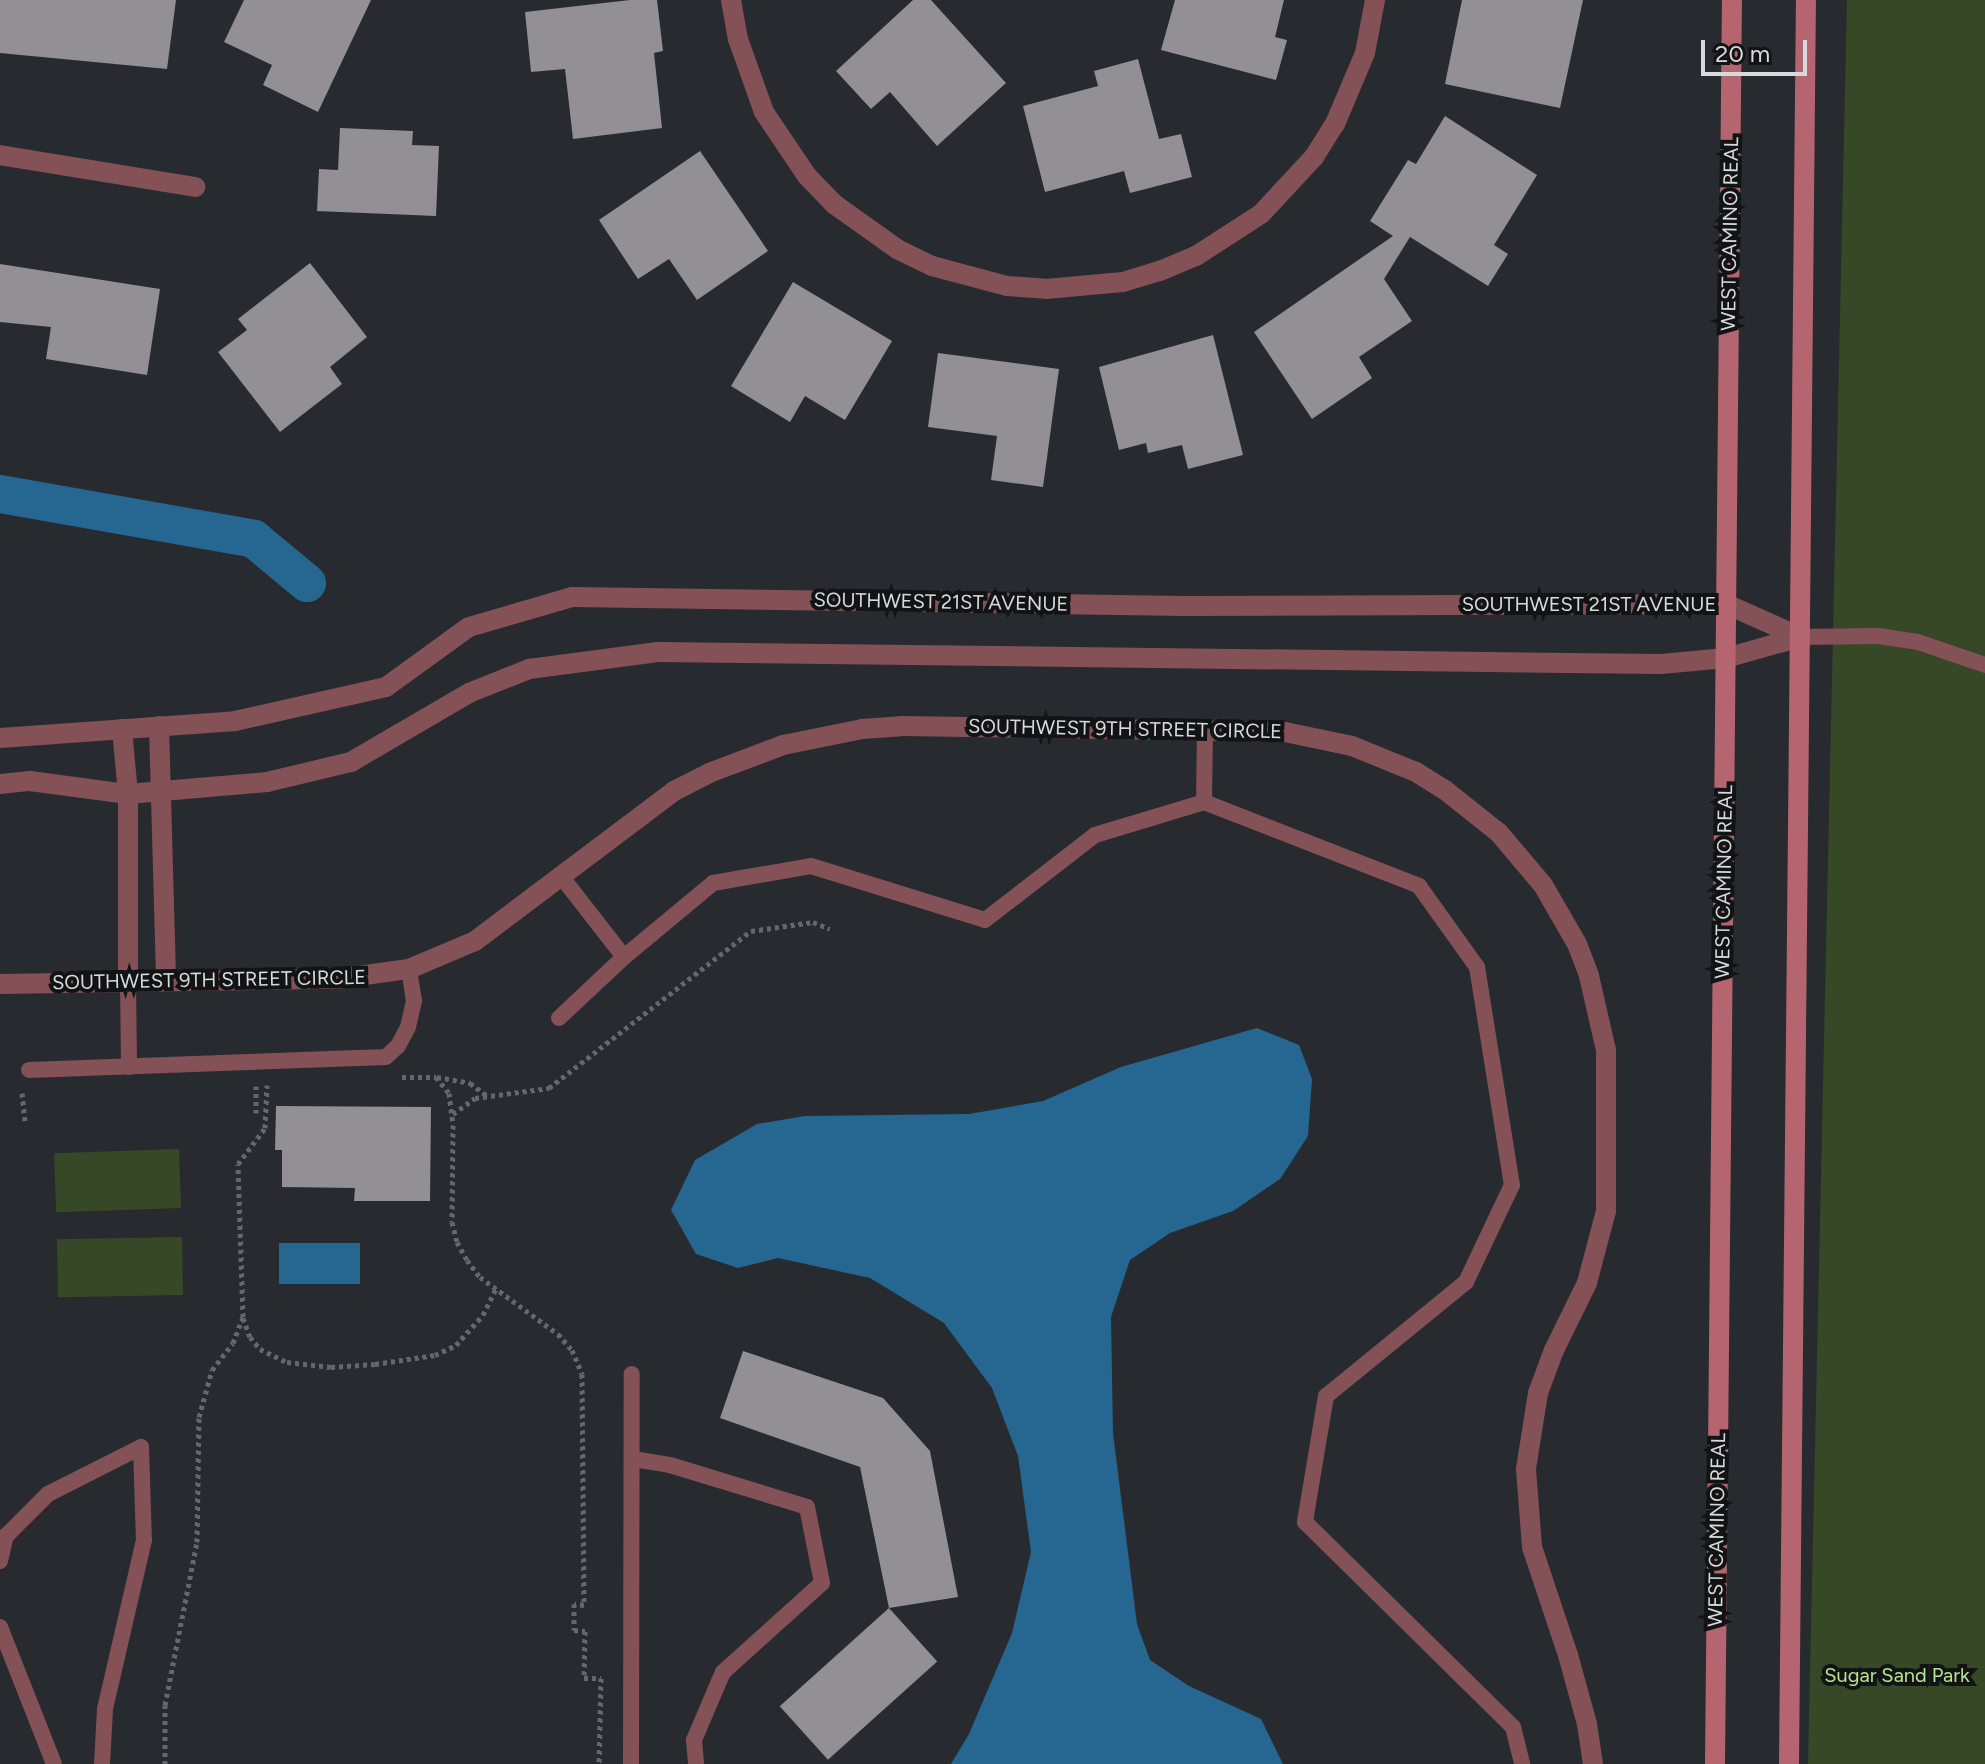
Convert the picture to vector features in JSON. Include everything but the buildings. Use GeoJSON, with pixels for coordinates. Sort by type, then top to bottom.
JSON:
{"type":"FeatureCollection","features":[{"type":"Feature","properties":{"kind":"street"},"geometry":{"type":"LineString","coordinates":[[731,0],[741,51],[764,112],[799,166],[834,204],[886,243],[932,266],[1007,286],[1046,289],[1123,282],[1160,271],[1207,250],[1261,214],[1306,167],[1335,124],[1365,53],[1375,0]]}},
{"type":"Feature","properties":{"kind":"street","name":"WEST CAMINO REAL"},"geometry":{"type":"LineString","coordinates":[[1715,1764],[1732,0]]}},
{"type":"Feature","properties":{"kind":"street"},"geometry":{"type":"LineString","coordinates":[[1789,1764],[1806,0]]}},
{"type":"Feature","properties":{"kind":"street"},"geometry":{"type":"LineString","coordinates":[[0,155],[195,187]]}},
{"type":"Feature","properties":{"kind":"street","name":"SOUTHWEST 21ST AVENUE"},"geometry":{"type":"LineString","coordinates":[[0,738],[235,721],[386,687],[469,627],[572,597],[1184,606],[1726,604],[1800,637]]}},
{"type":"Feature","properties":{"kind":"street"},"geometry":{"type":"LineString","coordinates":[[0,784],[30,781],[128,794],[267,782],[351,762],[469,693],[529,669],[658,652],[1661,664],[1726,658],[1800,637]]}},
{"type":"Feature","properties":{"kind":"street"},"geometry":{"type":"LineString","coordinates":[[159,726],[166,980]]}},
{"type":"Feature","properties":{"kind":"street","name":"SOUTHWEST 9TH STREET CIRCLE"},"geometry":{"type":"LineString","coordinates":[[0,984],[336,979],[409,969],[475,941],[674,791],[746,757],[822,735],[901,726],[1285,732],[1352,746],[1405,767],[1445,790],[1499,833],[1543,885],[1562,914],[1585,966],[1606,1050],[1606,1211],[1587,1283],[1554,1350],[1538,1393],[1530,1431],[1526,1482],[1532,1547],[1568,1655],[1587,1724],[1593,1764]]}},
{"type":"Feature","properties":{"kind":"street"},"geometry":{"type":"LineString","coordinates":[[122,729],[128,794],[128,982]]}},
{"type":"Feature","properties":{"kind":"lane"},"geometry":{"type":"LineString","coordinates":[[1800,637],[1878,636],[1918,642],[1985,665]]}},
{"type":"Feature","properties":{"kind":"lane"},"geometry":{"type":"LineString","coordinates":[[1204,802],[1205,729]]}},
{"type":"Feature","properties":{"kind":"lane"},"geometry":{"type":"LineString","coordinates":[[559,1018],[624,957],[713,883],[811,866],[985,920],[1095,835],[1204,802],[1419,886],[1477,967],[1512,1185],[1466,1282],[1326,1396],[1305,1522],[1513,1727],[1522,1764]]}},
{"type":"Feature","properties":{"kind":"lane"},"geometry":{"type":"LineString","coordinates":[[561,876],[624,957]]}},
{"type":"Feature","properties":{"kind":"lane"},"geometry":{"type":"LineString","coordinates":[[29,1070],[386,1057],[398,1046],[408,1027],[414,1001],[409,969]]}},
{"type":"Feature","properties":{"kind":"lane"},"geometry":{"type":"LineString","coordinates":[[128,982],[129,1067]]}},
{"type":"Feature","properties":{"kind":"lane"},"geometry":{"type":"LineString","coordinates":[[631,1764],[632,1374]]}},
{"type":"Feature","properties":{"kind":"lane"},"geometry":{"type":"LineString","coordinates":[[0,1561],[6,1536],[48,1494],[141,1447],[144,1540],[105,1709],[102,1764]]}},
{"type":"Feature","properties":{"kind":"lane"},"geometry":{"type":"LineString","coordinates":[[633,1459],[670,1465],[807,1507],[822,1583],[723,1672],[694,1740],[696,1764]]}},
{"type":"Feature","properties":{"kind":"lane"},"geometry":{"type":"LineString","coordinates":[[0,1627],[54,1764]]}},
{"type":"Feature","properties":{"kind":"path"},"geometry":{"type":"LineString","coordinates":[[453,1115],[464,1104],[486,1095],[549,1088],[751,931],[813,922],[830,929]]}},
{"type":"Feature","properties":{"kind":"path"},"geometry":{"type":"LineString","coordinates":[[391,1077],[436,1077],[470,1083],[486,1095]]}},
{"type":"Feature","properties":{"kind":"path"},"geometry":{"type":"LineString","coordinates":[[436,1077],[449,1093],[453,1115],[451,1192],[457,1242],[480,1277],[558,1334],[572,1350],[582,1374],[585,1402],[584,1605],[574,1604],[574,1630],[585,1631],[584,1678],[601,1678],[599,1764]]}},
{"type":"Feature","properties":{"kind":"path"},"geometry":{"type":"LineString","coordinates":[[273,1079],[267,1083],[265,1128],[238,1164],[243,1317],[250,1337],[260,1349],[287,1362],[331,1367],[435,1355],[456,1345],[483,1315],[496,1288]]}},
{"type":"Feature","properties":{"kind":"path"},"geometry":{"type":"LineString","coordinates":[[21,1089],[25,1124]]}},
{"type":"Feature","properties":{"kind":"path"},"geometry":{"type":"LineString","coordinates":[[165,1764],[165,1705],[197,1542],[199,1417],[212,1370],[233,1343],[243,1317]]}},
{"type":"Feature","properties":{"kind":"green space","name":"Sugar Sand Park"},"geometry":{"type":"Polygon","coordinates":[[[1847,0],[1985,0],[1985,1764],[1808,1764],[1847,0]]]}},
{"type":"Feature","properties":{"kind":"green space"},"geometry":{"type":"Polygon","coordinates":[[[179,1149],[181,1208],[56,1212],[54,1153],[179,1149]]]}},
{"type":"Feature","properties":{"kind":"green space"},"geometry":{"type":"Polygon","coordinates":[[[182,1237],[183,1295],[58,1297],[57,1239],[182,1237]]]}},
{"type":"Feature","properties":{"kind":"water"},"geometry":{"type":"Polygon","coordinates":[[[1257,1028],[1299,1045],[1312,1079],[1308,1136],[1280,1179],[1233,1211],[1170,1233],[1130,1260],[1111,1317],[1113,1433],[1137,1624],[1150,1660],[1189,1686],[1261,1719],[1283,1764],[951,1764],[969,1734],[1012,1633],[1031,1552],[1018,1456],[992,1388],[944,1323],[870,1278],[778,1258],[738,1268],[696,1254],[671,1210],[695,1160],[757,1124],[805,1116],[969,1114],[1043,1101],[1121,1067],[1257,1028]]]}},
{"type":"Feature","properties":{"kind":"water"},"geometry":{"type":"Polygon","coordinates":[[[279,1243],[360,1243],[360,1284],[279,1284],[279,1243]]]}},
{"type":"Feature","properties":{"kind":"waterway"},"geometry":{"type":"LineString","coordinates":[[0,494],[254,539],[307,583]]}}]}
